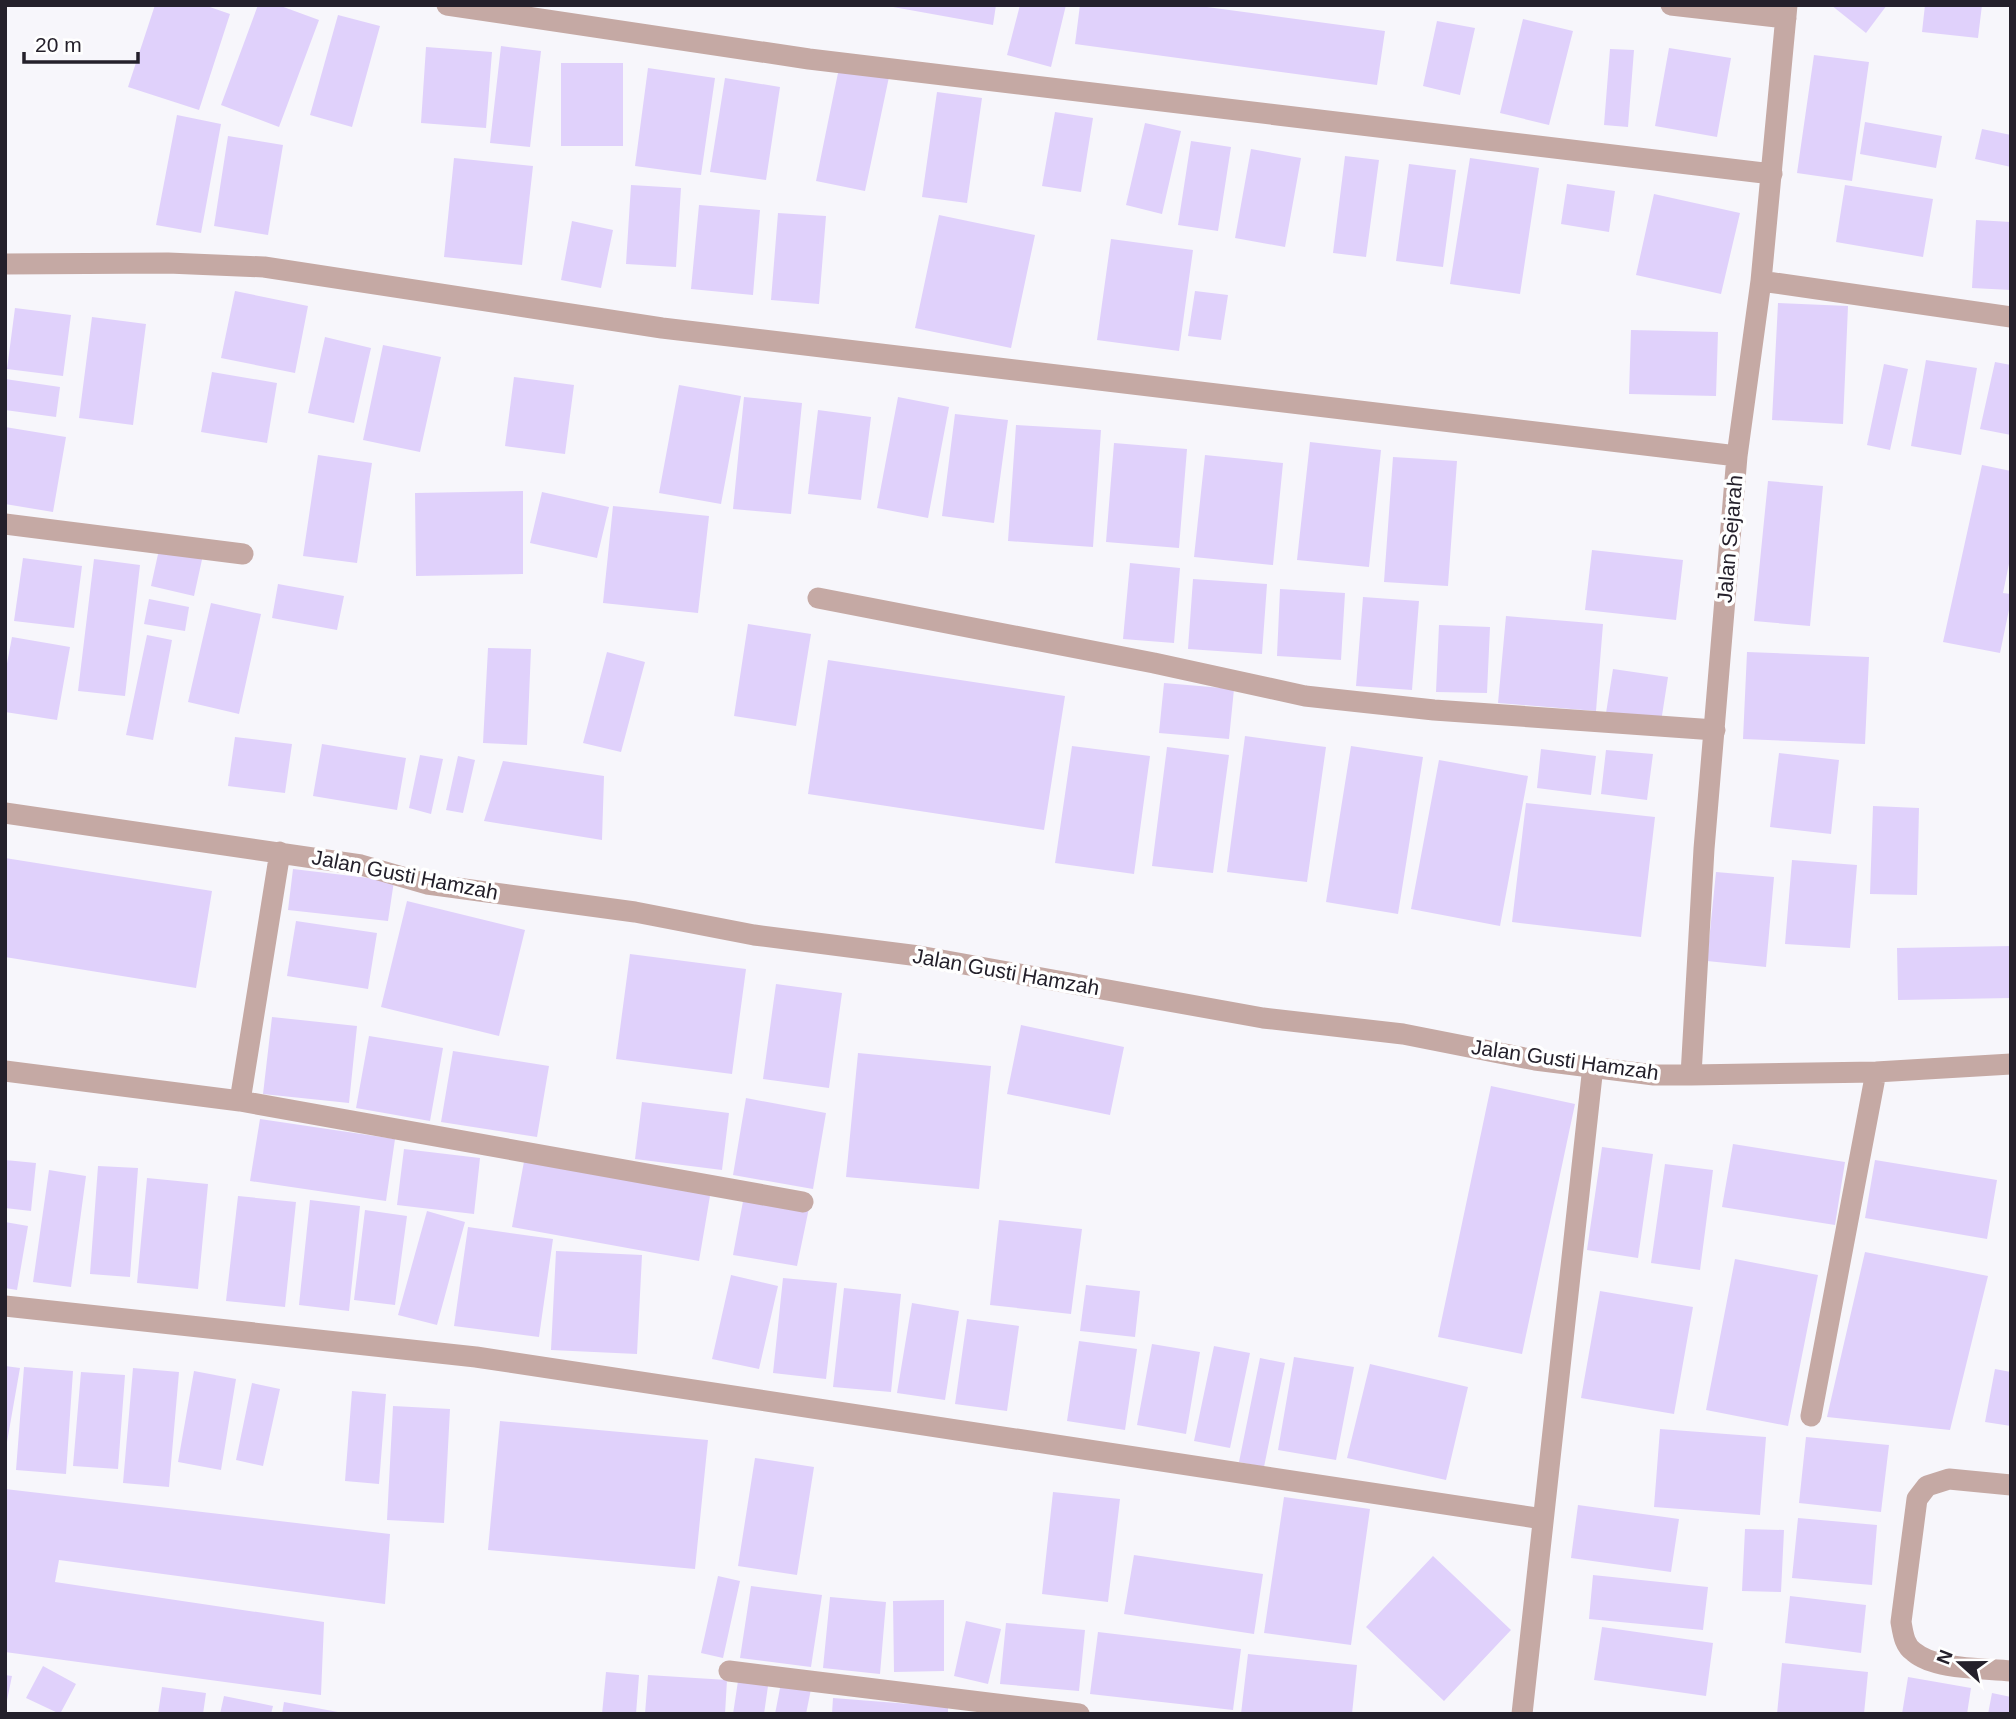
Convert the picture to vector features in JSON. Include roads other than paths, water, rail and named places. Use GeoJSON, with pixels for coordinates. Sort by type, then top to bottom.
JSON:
{"type":"FeatureCollection","features":[{"type":"Feature","properties":{"kind":"street"},"geometry":{"type":"LineString","coordinates":[[447,5],[809,59],[1772,174]]}},
{"type":"Feature","properties":{"kind":"street"},"geometry":{"type":"LineString","coordinates":[[1671,5],[1787,12]]}},
{"type":"Feature","properties":{"kind":"street","name":"Jalan Sejarah"},"geometry":{"type":"LineString","coordinates":[[1692,1075],[1704,849],[1737,456],[1761,281],[1787,12]]}},
{"type":"Feature","properties":{"kind":"street"},"geometry":{"type":"LineString","coordinates":[[5,264],[168,262],[264,267],[662,328],[1737,456]]}},
{"type":"Feature","properties":{"kind":"street"},"geometry":{"type":"LineString","coordinates":[[1761,281],[2011,317]]}},
{"type":"Feature","properties":{"kind":"street"},"geometry":{"type":"LineString","coordinates":[[5,524],[243,554]]}},
{"type":"Feature","properties":{"kind":"street"},"geometry":{"type":"LineString","coordinates":[[818,598],[1154,663],[1305,696],[1434,710],[1715,730]]}},
{"type":"Feature","properties":{"kind":"street","name":"Jalan Gusti Hamzah"},"geometry":{"type":"LineString","coordinates":[[5,813],[361,864],[426,884],[635,912],[754,935],[919,956],[1263,1018],[1403,1034],[1535,1060],[1654,1074],[1692,1075],[1876,1072],[2011,1064]]}},
{"type":"Feature","properties":{"kind":"street"},"geometry":{"type":"LineString","coordinates":[[240,1101],[280,852]]}},
{"type":"Feature","properties":{"kind":"street"},"geometry":{"type":"LineString","coordinates":[[1522,1714],[1593,1066]]}},
{"type":"Feature","properties":{"kind":"street"},"geometry":{"type":"LineString","coordinates":[[5,1071],[240,1101],[803,1202]]}},
{"type":"Feature","properties":{"kind":"street"},"geometry":{"type":"LineString","coordinates":[[1811,1416],[1876,1072]]}},
{"type":"Feature","properties":{"kind":"street"},"geometry":{"type":"LineString","coordinates":[[5,1306],[476,1357],[1544,1519]]}},
{"type":"Feature","properties":{"kind":"street"},"geometry":{"type":"LineString","coordinates":[[2011,1485],[1949,1479],[1927,1486],[1917,1499],[1901,1622],[1905,1641],[1913,1652],[1935,1663],[2011,1671]]}},
{"type":"Feature","properties":{"kind":"street"},"geometry":{"type":"LineString","coordinates":[[729,1671],[1079,1714]]}}]}
